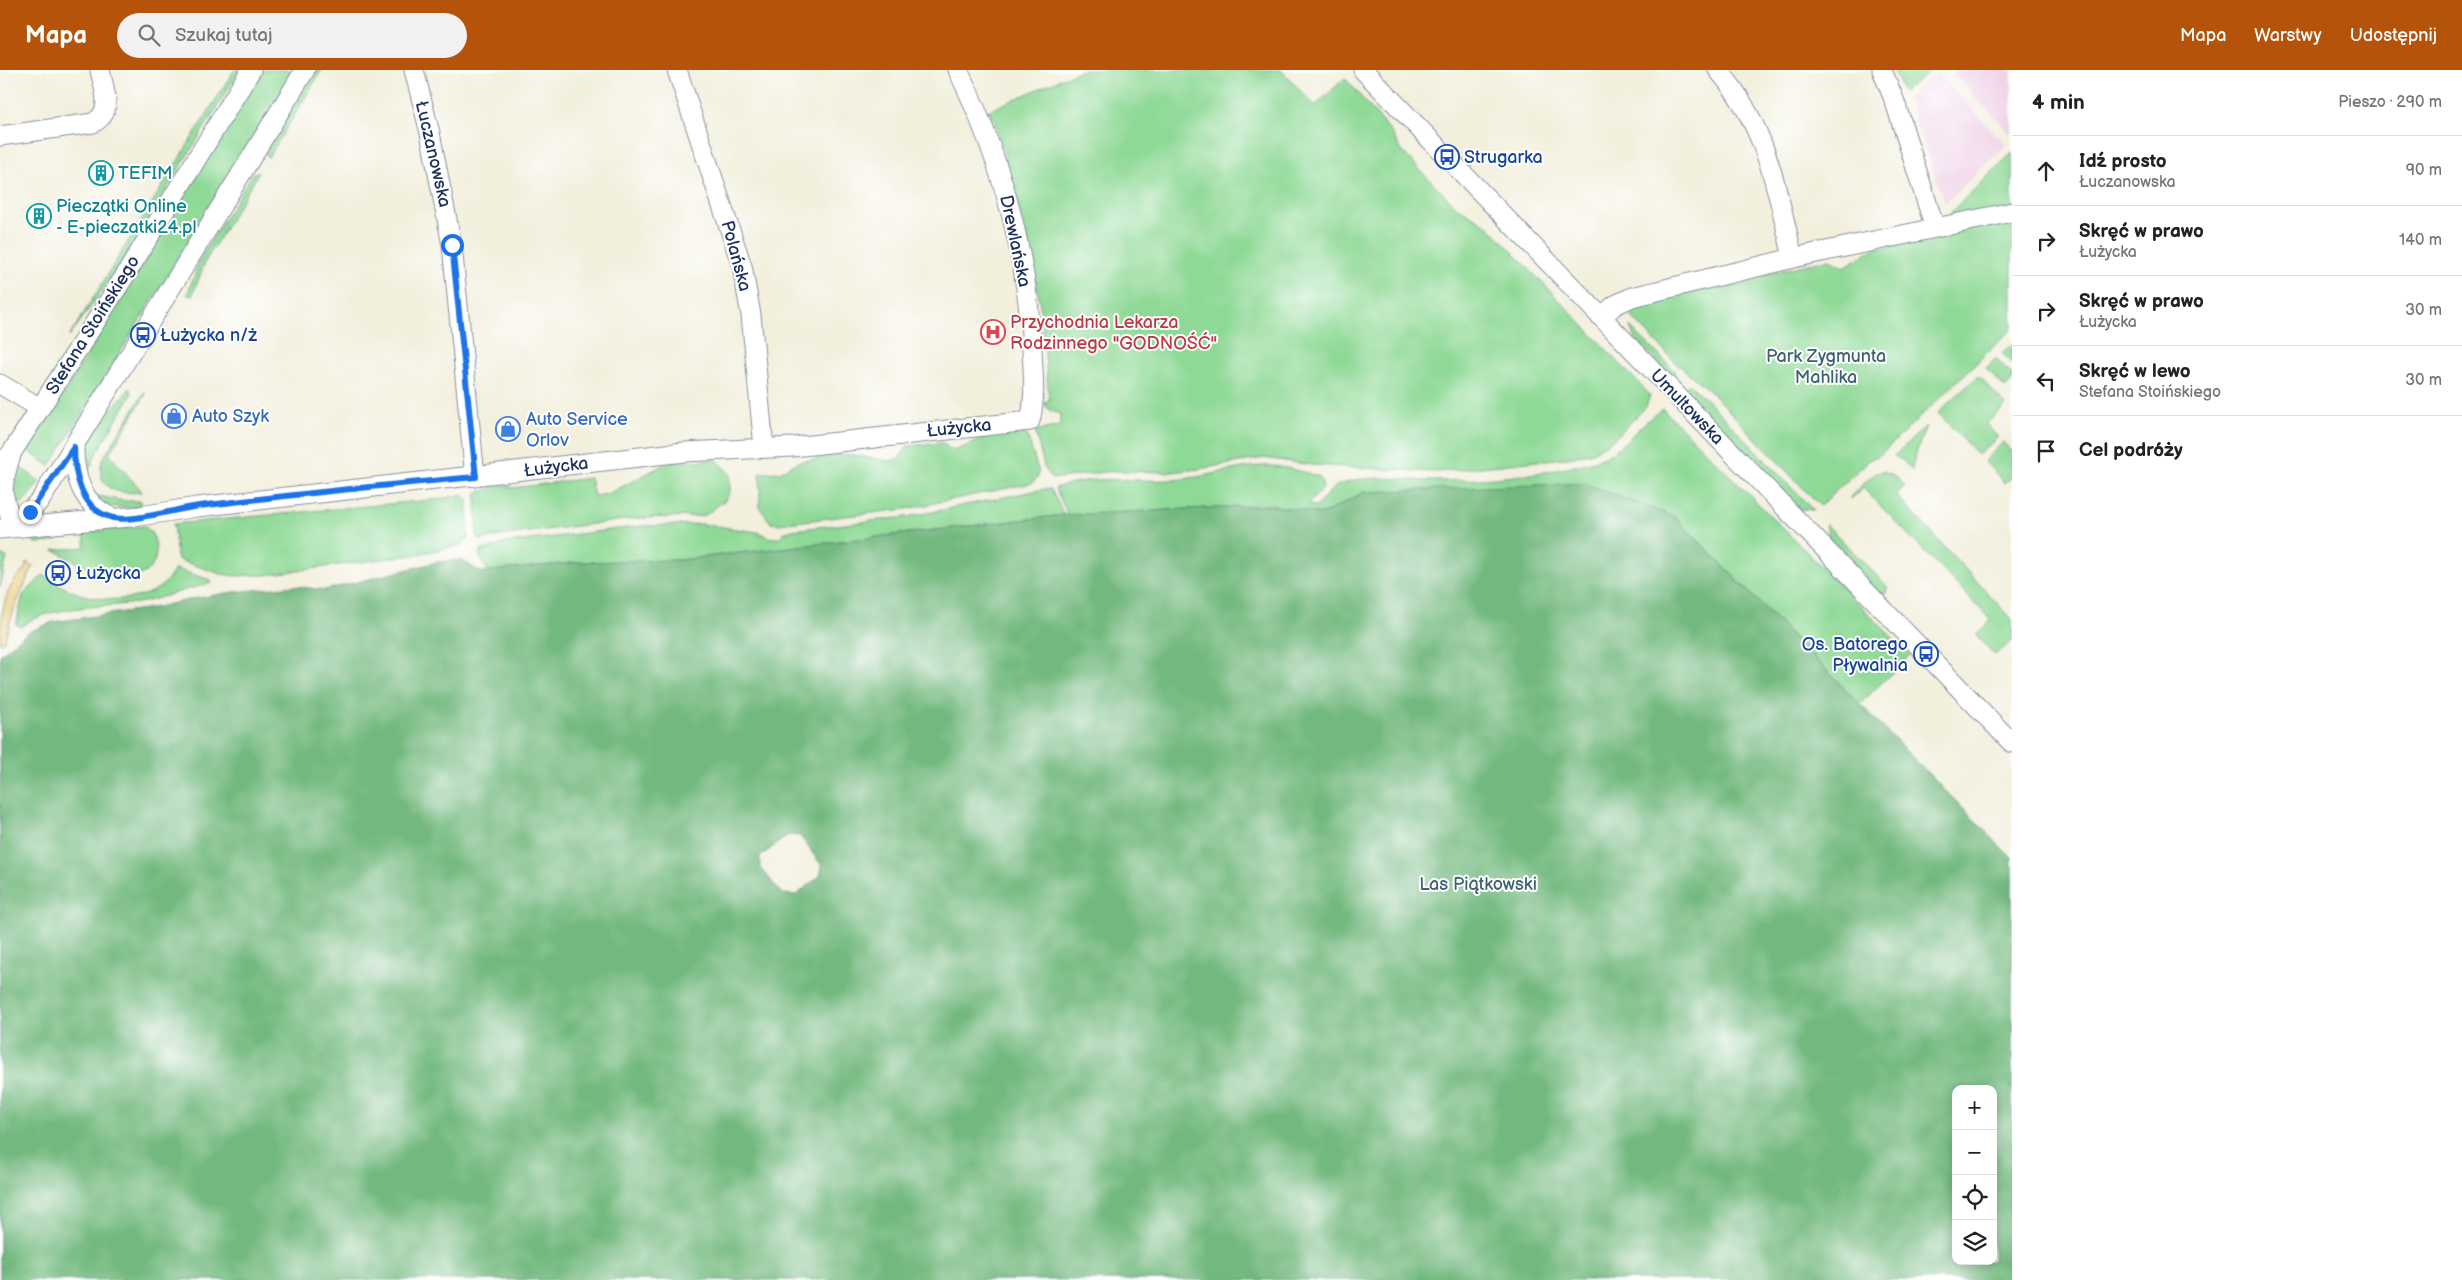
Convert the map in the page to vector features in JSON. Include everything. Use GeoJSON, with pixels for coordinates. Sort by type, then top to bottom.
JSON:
{"type":"FeatureCollection","features":[{"type":"Feature","properties":{"kind":"street"},"geometry":{"type":"LineString","coordinates":[[0,136],[93,123],[100,119],[105,112],[106,105],[100,70]]}},
{"type":"Feature","properties":{"kind":"street","name":"Stefana Stoińskiego"},"geometry":{"type":"LineString","coordinates":[[8,528],[2,495],[6,459],[126,274],[251,70]]}},
{"type":"Feature","properties":{"kind":"street"},"geometry":{"type":"LineString","coordinates":[[8,528],[40,499],[74,447],[305,70]]}},
{"type":"Feature","properties":{"kind":"street","name":"Łuczanowska"},"geometry":{"type":"LineString","coordinates":[[414,70],[430,133],[452,245],[476,477]]}},
{"type":"Feature","properties":{"kind":"street","name":"Polańska"},"geometry":{"type":"LineString","coordinates":[[677,70],[742,266],[751,314],[764,448]]}},
{"type":"Feature","properties":{"kind":"street","name":"Drewlańska"},"geometry":{"type":"LineString","coordinates":[[958,70],[976,108],[998,167],[1016,230],[1030,312],[1035,401],[1030,421]]}},
{"type":"Feature","properties":{"kind":"street","name":"Umultowska"},"geometry":{"type":"LineString","coordinates":[[1363,70],[2012,743]]}},
{"type":"Feature","properties":{"kind":"street"},"geometry":{"type":"LineString","coordinates":[[1718,70],[1746,107],[1762,141],[1793,258]]}},
{"type":"Feature","properties":{"kind":"street"},"geometry":{"type":"LineString","coordinates":[[1882,70],[1895,102],[1935,228]]}},
{"type":"Feature","properties":{"kind":"street"},"geometry":{"type":"LineString","coordinates":[[1601,317],[1615,305],[1632,296],[1793,258],[2012,212]]}},
{"type":"Feature","properties":{"kind":"street"},"geometry":{"type":"LineString","coordinates":[[0,384],[40,408]]}},
{"type":"Feature","properties":{"kind":"street","name":"Łużycka"},"geometry":{"type":"LineString","coordinates":[[8,528],[113,518],[684,452],[793,447],[1030,421]]}},
{"type":"Feature","properties":{"kind":"street"},"geometry":{"type":"LineString","coordinates":[[74,447],[75,476],[82,492],[96,508],[113,518]]}},
{"type":"Feature","properties":{"kind":"shaded area"},"geometry":{"type":"Polygon","coordinates":[[[1951,70],[2012,70],[2012,135],[1977,99],[1951,70]]]}},
{"type":"Feature","properties":{"kind":"shaded area"},"geometry":{"type":"Polygon","coordinates":[[[1938,73],[2006,145],[1945,203],[1907,98],[1938,73]]]}},
{"type":"Feature","properties":{"kind":"green space"},"geometry":{"type":"Polygon","coordinates":[[[234,70],[240,70],[119,267],[69,337],[234,70]]]}},
{"type":"Feature","properties":{"kind":"green space"},"geometry":{"type":"Polygon","coordinates":[[[262,70],[294,70],[50,466],[28,451],[262,70]]]}},
{"type":"Feature","properties":{"kind":"green space"},"geometry":{"type":"Polygon","coordinates":[[[316,70],[322,70],[268,158],[265,152],[316,70]]]}},
{"type":"Feature","properties":{"kind":"green space"},"geometry":{"type":"Polygon","coordinates":[[[1081,70],[1281,70],[1315,106],[1345,78],[1390,131],[1402,151],[1424,174],[1456,206],[1488,226],[1650,395],[1646,407],[1615,438],[1593,452],[1574,457],[1436,472],[1311,465],[1264,458],[1172,472],[1113,471],[1052,479],[1045,470],[1035,431],[1060,426],[1060,414],[1050,411],[1044,403],[1049,400],[1041,311],[1030,247],[995,122],[988,111],[1081,70]]]}},
{"type":"Feature","properties":{"kind":"green space"},"geometry":{"type":"Polygon","coordinates":[[[1894,70],[1931,70],[1903,92],[1894,70]]]}},
{"type":"Feature","properties":{"kind":"green space","name":"Park Zygmunta Mahlika"},"geometry":{"type":"Polygon","coordinates":[[[2012,153],[2012,329],[1880,455],[1869,460],[1820,506],[1713,394],[1673,360],[1631,316],[1641,303],[1830,259],[1844,267],[1874,249],[1939,236],[1953,210],[2012,153]]]}},
{"type":"Feature","properties":{"kind":"green space"},"geometry":{"type":"Polygon","coordinates":[[[259,172],[206,260],[192,296],[187,295],[201,257],[253,173],[259,172]]]}},
{"type":"Feature","properties":{"kind":"green space"},"geometry":{"type":"Polygon","coordinates":[[[1630,326],[1676,372],[1672,377],[1635,339],[1630,326]]]}},
{"type":"Feature","properties":{"kind":"green space"},"geometry":{"type":"Polygon","coordinates":[[[2012,344],[2012,363],[2002,353],[2012,344]]]}},
{"type":"Feature","properties":{"kind":"green space"},"geometry":{"type":"Polygon","coordinates":[[[1996,358],[2012,375],[2012,381],[2005,388],[1986,368],[1996,358]]]}},
{"type":"Feature","properties":{"kind":"green space"},"geometry":{"type":"Polygon","coordinates":[[[1978,376],[2006,405],[1986,424],[1998,437],[1978,455],[1938,413],[1978,376]]]}},
{"type":"Feature","properties":{"kind":"green space"},"geometry":{"type":"Polygon","coordinates":[[[1689,384],[1707,400],[1813,510],[1802,509],[1796,506],[1684,389],[1689,384]]]}},
{"type":"Feature","properties":{"kind":"green space"},"geometry":{"type":"Polygon","coordinates":[[[130,388],[132,394],[97,452],[84,481],[83,453],[90,435],[130,388]]]}},
{"type":"Feature","properties":{"kind":"green space"},"geometry":{"type":"Polygon","coordinates":[[[144,393],[146,394],[109,454],[141,492],[116,491],[105,484],[102,478],[102,460],[144,393]]]}},
{"type":"Feature","properties":{"kind":"green space"},"geometry":{"type":"Polygon","coordinates":[[[1663,409],[1910,655],[1860,704],[1675,517],[1364,492],[1323,514],[1270,505],[1068,515],[1055,488],[1084,481],[1185,479],[1241,468],[1271,466],[1292,469],[1320,477],[1323,488],[1308,504],[1316,507],[1334,488],[1341,484],[1364,479],[1388,478],[1436,481],[1495,478],[1557,470],[1594,461],[1614,451],[1663,409]]]}},
{"type":"Feature","properties":{"kind":"green space"},"geometry":{"type":"Polygon","coordinates":[[[1926,426],[1912,470],[1902,460],[1894,456],[1926,426]]]}},
{"type":"Feature","properties":{"kind":"green space"},"geometry":{"type":"Polygon","coordinates":[[[1021,430],[1027,435],[1039,473],[1032,483],[906,509],[778,524],[771,523],[760,508],[760,473],[780,472],[798,462],[838,455],[854,455],[889,461],[899,458],[908,446],[942,443],[950,449],[957,450],[994,433],[1021,430]]]}},
{"type":"Feature","properties":{"kind":"green space"},"geometry":{"type":"Polygon","coordinates":[[[2003,442],[2012,451],[2012,477],[2005,483],[1984,461],[2003,442]]]}},
{"type":"Feature","properties":{"kind":"green space"},"geometry":{"type":"Polygon","coordinates":[[[716,459],[730,474],[730,492],[725,500],[707,514],[701,516],[640,518],[480,540],[477,536],[476,494],[479,491],[486,491],[497,483],[513,488],[590,478],[594,496],[608,494],[667,463],[716,459]]]}},
{"type":"Feature","properties":{"kind":"green space"},"geometry":{"type":"Polygon","coordinates":[[[18,466],[40,481],[26,500],[19,504],[14,504],[10,494],[10,485],[18,466]]]}},
{"type":"Feature","properties":{"kind":"green space"},"geometry":{"type":"Polygon","coordinates":[[[1884,471],[1895,476],[1905,486],[1896,495],[2012,619],[2012,641],[1995,655],[1976,635],[1991,620],[1863,488],[1851,499],[1850,497],[1874,474],[1884,471]]]}},
{"type":"Feature","properties":{"kind":"green space","name":"Las Piątkowski"},"geometry":{"type":"Polygon","coordinates":[[[1584,483],[1675,517],[2012,858],[2012,1280],[0,1280],[0,655],[28,632],[53,622],[152,608],[233,592],[294,586],[325,590],[437,562],[462,560],[480,572],[582,562],[679,560],[1064,515],[1270,505],[1323,514],[1364,492],[1584,483]],[[788,835],[760,857],[760,867],[782,894],[796,895],[820,876],[822,866],[800,836],[788,835]]]}},
{"type":"Feature","properties":{"kind":"green space"},"geometry":{"type":"Polygon","coordinates":[[[1051,489],[1064,515],[679,560],[582,562],[488,571],[479,556],[480,551],[507,543],[641,526],[702,524],[757,532],[772,538],[779,538],[783,533],[792,530],[907,517],[1051,489]]]}},
{"type":"Feature","properties":{"kind":"green space"},"geometry":{"type":"Polygon","coordinates":[[[463,495],[468,500],[468,538],[461,545],[413,555],[265,575],[234,576],[221,574],[179,560],[177,557],[173,524],[431,500],[463,495]]]}},
{"type":"Feature","properties":{"kind":"green space"},"geometry":{"type":"Polygon","coordinates":[[[95,497],[125,501],[140,501],[141,507],[111,506],[95,497]]]}},
{"type":"Feature","properties":{"kind":"green space"},"geometry":{"type":"Polygon","coordinates":[[[1826,524],[1887,586],[1883,596],[1829,539],[1826,524]]]}},
{"type":"Feature","properties":{"kind":"green space"},"geometry":{"type":"Polygon","coordinates":[[[144,526],[149,530],[155,542],[155,560],[143,574],[133,577],[112,579],[88,576],[91,570],[54,550],[85,547],[85,538],[79,533],[144,526]]]}},
{"type":"Feature","properties":{"kind":"green space"},"geometry":{"type":"Polygon","coordinates":[[[61,535],[56,540],[46,542],[35,543],[30,538],[61,535]]]}},
{"type":"Feature","properties":{"kind":"green space"},"geometry":{"type":"Polygon","coordinates":[[[0,555],[7,557],[0,587],[0,555]]]}},
{"type":"Feature","properties":{"kind":"green space"},"geometry":{"type":"Polygon","coordinates":[[[175,569],[211,580],[210,584],[143,602],[79,608],[47,614],[21,627],[16,624],[23,595],[43,575],[77,593],[90,597],[118,599],[132,598],[157,589],[168,580],[175,569]]]}},
{"type":"Feature","properties":{"kind":"sand"},"geometry":{"type":"Polygon","coordinates":[[[26,562],[33,566],[15,606],[4,641],[0,643],[2,613],[8,593],[26,569],[26,562]]]}},
{"type":"Feature","properties":{"kind":"place","name":"Strugarka"},"geometry":{"type":"Point","coordinates":[1447,157]}},
{"type":"Feature","properties":{"kind":"place","name":"TEFIM"},"geometry":{"type":"Point","coordinates":[101,173]}},
{"type":"Feature","properties":{"kind":"place","name":"Pieczątki Online - E-pieczatki24.pl"},"geometry":{"type":"Point","coordinates":[39,216]}},
{"type":"Feature","properties":{"kind":"place","name":"Przychodnia Lekarza Rodzinnego \"GODNOŚĆ\""},"geometry":{"type":"Point","coordinates":[993,332]}},
{"type":"Feature","properties":{"kind":"place","name":"Łużycka n/ż"},"geometry":{"type":"Point","coordinates":[143,335]}},
{"type":"Feature","properties":{"kind":"place","name":"Auto Szyk"},"geometry":{"type":"Point","coordinates":[174,416]}},
{"type":"Feature","properties":{"kind":"place","name":"Auto Service Orlov"},"geometry":{"type":"Point","coordinates":[508,429]}},
{"type":"Feature","properties":{"kind":"place","name":"Łużycka"},"geometry":{"type":"Point","coordinates":[58,573]}},
{"type":"Feature","properties":{"kind":"place","name":"Os. Batorego Pływalnia"},"geometry":{"type":"Point","coordinates":[1926,654]}},
{"type":"Feature","properties":{"kind":"route"},"geometry":{"type":"LineString","coordinates":[[30,512],[74,447],[75,476],[79,487],[96,508],[113,518],[329,492],[476,477],[452,245]]}}]}
